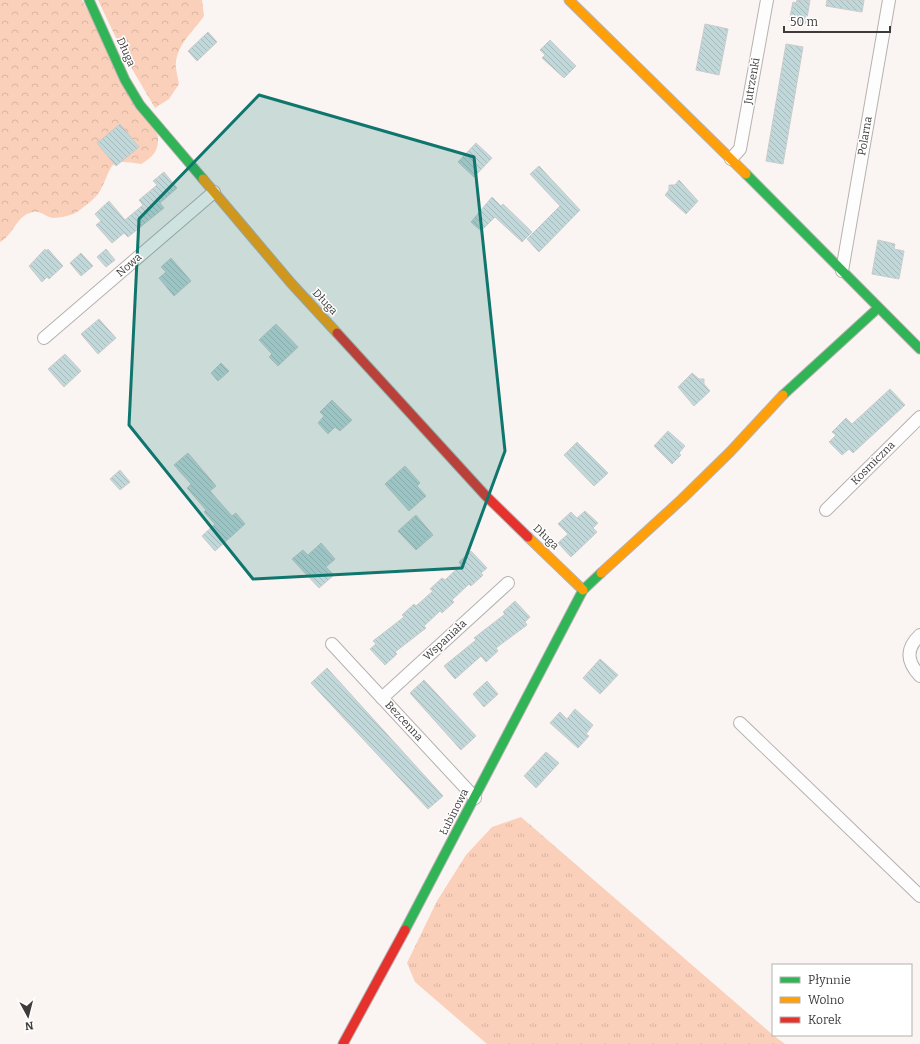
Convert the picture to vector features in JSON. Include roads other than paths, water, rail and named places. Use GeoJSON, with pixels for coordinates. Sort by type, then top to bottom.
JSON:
{"type":"FeatureCollection","features":[{"type":"Feature","properties":{"kind":"street","name":"Długa"},"geometry":{"type":"LineString","coordinates":[[89,0],[125,80],[140,105],[291,283],[485,495],[583,590]]}},
{"type":"Feature","properties":{"kind":"street"},"geometry":{"type":"LineString","coordinates":[[569,0],[731,159],[920,349]]}},
{"type":"Feature","properties":{"kind":"street","name":"Jutrzenki"},"geometry":{"type":"LineString","coordinates":[[731,159],[740,149],[767,0]]}},
{"type":"Feature","properties":{"kind":"street","name":"Polarna"},"geometry":{"type":"LineString","coordinates":[[842,271],[889,0]]}},
{"type":"Feature","properties":{"kind":"street","name":"Nowa"},"geometry":{"type":"LineString","coordinates":[[44,338],[214,192]]}},
{"type":"Feature","properties":{"kind":"street","name":"Łubinowa"},"geometry":{"type":"LineString","coordinates":[[343,1044],[475,798],[583,590],[682,499],[730,452],[774,404],[878,308]]}},
{"type":"Feature","properties":{"kind":"street","name":"Kosmiczna"},"geometry":{"type":"LineString","coordinates":[[826,510],[920,417]]}},
{"type":"Feature","properties":{"kind":"street","name":"Wspaniała"},"geometry":{"type":"LineString","coordinates":[[382,698],[508,583]]}},
{"type":"Feature","properties":{"kind":"street"},"geometry":{"type":"LineString","coordinates":[[916,639],[909,654],[911,667],[920,676]]}},
{"type":"Feature","properties":{"kind":"street","name":"Bezcenna"},"geometry":{"type":"LineString","coordinates":[[332,644],[475,798]]}},
{"type":"Feature","properties":{"kind":"street"},"geometry":{"type":"LineString","coordinates":[[740,723],[920,896]]}}]}
